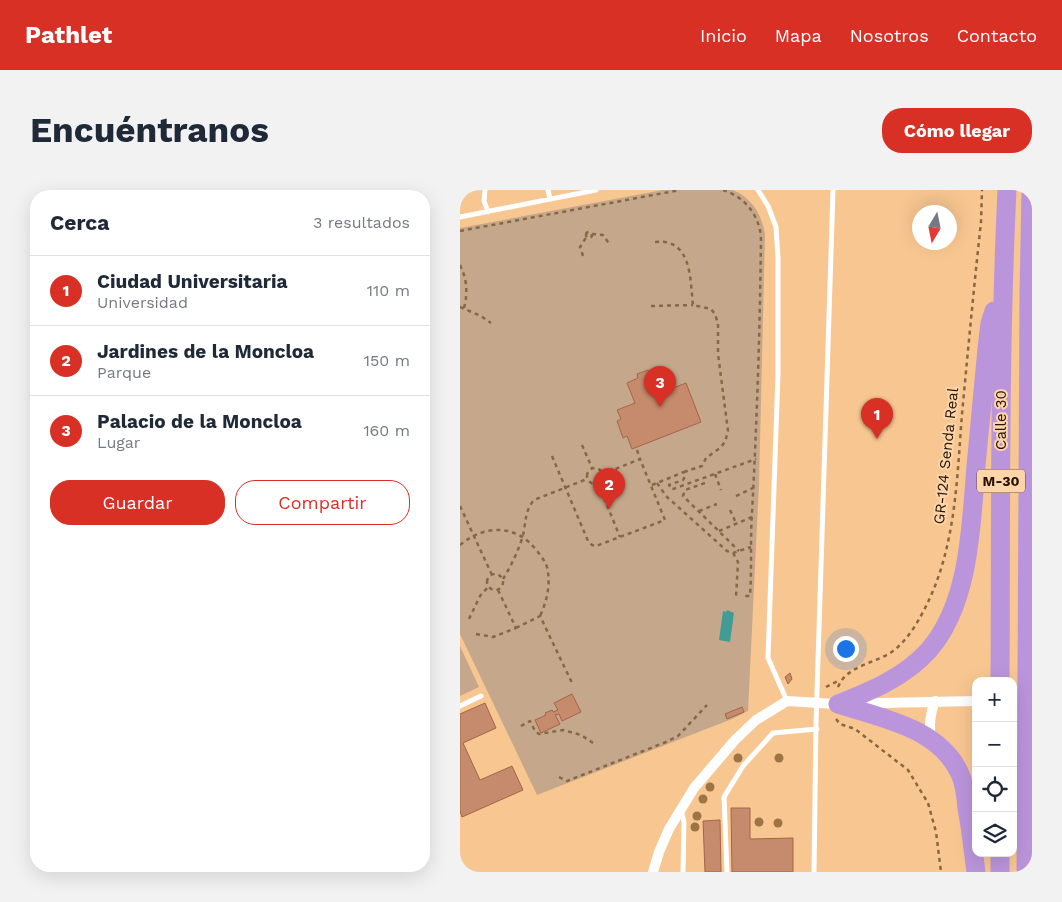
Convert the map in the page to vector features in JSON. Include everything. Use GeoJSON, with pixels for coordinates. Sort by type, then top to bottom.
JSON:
{"type":"FeatureCollection","features":[{"type":"Feature","properties":{"kind":"highway","name":"Calle 30"},"geometry":{"type":"LineString","coordinates":[[1000,677],[1001,410],[1003,280],[1007,190]]}},
{"type":"Feature","properties":{"kind":"highway","name":"Calle 30"},"geometry":{"type":"LineString","coordinates":[[1026,872],[1031,190]]}},
{"type":"Feature","properties":{"kind":"highway"},"geometry":{"type":"LineString","coordinates":[[837,704],[878,688],[909,668],[929,650],[955,604],[966,562],[990,322],[1003,280]]}},
{"type":"Feature","properties":{"kind":"highway"},"geometry":{"type":"LineString","coordinates":[[837,704],[896,722],[931,739],[948,754],[961,774],[976,872]]}},
{"type":"Feature","properties":{"kind":"highway"},"geometry":{"type":"LineString","coordinates":[[1000,857],[1000,872]]}},
{"type":"Feature","properties":{"kind":"street"},"geometry":{"type":"LineString","coordinates":[[653,872],[669,829],[694,788],[735,740],[756,720],[787,700],[837,704],[972,700]]}},
{"type":"Feature","properties":{"kind":"street"},"geometry":{"type":"LineString","coordinates":[[1017,700],[1032,700]]}},
{"type":"Feature","properties":{"kind":"street"},"geometry":{"type":"LineString","coordinates":[[931,739],[930,713],[935,701]]}},
{"type":"Feature","properties":{"kind":"lane"},"geometry":{"type":"LineString","coordinates":[[484,190],[484,201],[488,212]]}},
{"type":"Feature","properties":{"kind":"lane"},"geometry":{"type":"LineString","coordinates":[[548,190],[550,199]]}},
{"type":"Feature","properties":{"kind":"lane"},"geometry":{"type":"LineString","coordinates":[[460,217],[596,190]]}},
{"type":"Feature","properties":{"kind":"lane"},"geometry":{"type":"LineString","coordinates":[[758,190],[768,206],[776,227],[778,258],[777,384],[768,658],[787,700]]}},
{"type":"Feature","properties":{"kind":"lane"},"geometry":{"type":"LineString","coordinates":[[814,872],[816,703],[833,190]]}},
{"type":"Feature","properties":{"kind":"lane"},"geometry":{"type":"LineString","coordinates":[[460,706],[481,696]]}},
{"type":"Feature","properties":{"kind":"lane"},"geometry":{"type":"LineString","coordinates":[[727,872],[724,798],[743,766],[773,733],[817,729]]}},
{"type":"Feature","properties":{"kind":"lane"},"geometry":{"type":"LineString","coordinates":[[681,808],[684,822],[683,872]]}},
{"type":"Feature","properties":{"kind":"path"},"geometry":{"type":"LineString","coordinates":[[460,231],[680,190]]}},
{"type":"Feature","properties":{"kind":"path"},"geometry":{"type":"LineString","coordinates":[[723,190],[735,195],[750,207],[758,221],[762,236],[750,596],[745,596],[743,599]]}},
{"type":"Feature","properties":{"kind":"path","name":"GR-124 Senda Real"},"geometry":{"type":"LineString","coordinates":[[826,687],[841,679],[847,673],[894,651],[918,623],[932,593],[944,557],[955,499],[981,222],[982,190]]}},
{"type":"Feature","properties":{"kind":"path"},"geometry":{"type":"LineString","coordinates":[[583,256],[580,247],[586,236],[590,238],[592,234],[603,235],[610,245]]}},
{"type":"Feature","properties":{"kind":"path"},"geometry":{"type":"LineString","coordinates":[[655,242],[669,242],[677,246],[684,255],[689,273],[693,305]]}},
{"type":"Feature","properties":{"kind":"path"},"geometry":{"type":"LineString","coordinates":[[460,265],[467,293],[464,308]]}},
{"type":"Feature","properties":{"kind":"path"},"geometry":{"type":"LineString","coordinates":[[651,306],[693,305],[711,309],[715,314],[718,324],[718,354],[728,431],[720,448],[706,458],[702,466],[652,485]]}},
{"type":"Feature","properties":{"kind":"path"},"geometry":{"type":"LineString","coordinates":[[460,307],[491,323]]}},
{"type":"Feature","properties":{"kind":"path"},"geometry":{"type":"LineString","coordinates":[[582,445],[592,468]]}},
{"type":"Feature","properties":{"kind":"path"},"geometry":{"type":"LineString","coordinates":[[552,456],[588,541],[592,546],[596,546],[664,520],[637,450]]}},
{"type":"Feature","properties":{"kind":"path"},"geometry":{"type":"LineString","coordinates":[[603,474],[640,459]]}},
{"type":"Feature","properties":{"kind":"path"},"geometry":{"type":"LineString","coordinates":[[684,472],[685,477],[683,480],[669,485],[671,489],[756,459]]}},
{"type":"Feature","properties":{"kind":"path"},"geometry":{"type":"LineString","coordinates":[[592,468],[600,469],[603,474],[602,479],[598,483],[593,484],[587,479],[586,474],[592,468]]}},
{"type":"Feature","properties":{"kind":"path"},"geometry":{"type":"LineString","coordinates":[[715,474],[721,490]]}},
{"type":"Feature","properties":{"kind":"path"},"geometry":{"type":"LineString","coordinates":[[503,579],[497,574],[492,575],[487,581],[488,587],[492,590],[498,590],[502,587],[503,579],[523,535],[529,506],[534,500],[587,479]]}},
{"type":"Feature","properties":{"kind":"path"},"geometry":{"type":"LineString","coordinates":[[598,483],[620,537]]}},
{"type":"Feature","properties":{"kind":"path"},"geometry":{"type":"LineString","coordinates":[[657,483],[666,496],[727,552],[733,553],[751,547]]}},
{"type":"Feature","properties":{"kind":"path"},"geometry":{"type":"LineString","coordinates":[[705,483],[685,490],[682,494],[739,551]]}},
{"type":"Feature","properties":{"kind":"path"},"geometry":{"type":"LineString","coordinates":[[736,496],[754,488]]}},
{"type":"Feature","properties":{"kind":"path"},"geometry":{"type":"LineString","coordinates":[[699,511],[717,504]]}},
{"type":"Feature","properties":{"kind":"path"},"geometry":{"type":"LineString","coordinates":[[460,506],[492,575]]}},
{"type":"Feature","properties":{"kind":"path"},"geometry":{"type":"LineString","coordinates":[[730,510],[736,523]]}},
{"type":"Feature","properties":{"kind":"path"},"geometry":{"type":"LineString","coordinates":[[719,531],[752,517]]}},
{"type":"Feature","properties":{"kind":"path"},"geometry":{"type":"LineString","coordinates":[[460,545],[473,535],[490,530],[514,532],[523,535],[535,548],[546,566],[547,598],[540,616],[516,628],[493,636],[476,634]]}},
{"type":"Feature","properties":{"kind":"path"},"geometry":{"type":"LineString","coordinates":[[733,553],[738,562],[736,597]]}},
{"type":"Feature","properties":{"kind":"path"},"geometry":{"type":"LineString","coordinates":[[469,619],[480,596],[488,587]]}},
{"type":"Feature","properties":{"kind":"path"},"geometry":{"type":"LineString","coordinates":[[498,590],[516,628]]}},
{"type":"Feature","properties":{"kind":"path"},"geometry":{"type":"LineString","coordinates":[[540,616],[573,685]]}},
{"type":"Feature","properties":{"kind":"path"},"geometry":{"type":"LineString","coordinates":[[841,679],[837,691],[837,704],[834,715],[840,724],[855,729],[908,770],[928,803],[936,832],[941,872]]}},
{"type":"Feature","properties":{"kind":"path"},"geometry":{"type":"LineString","coordinates":[[559,778],[567,781],[666,742],[678,736],[707,705]]}},
{"type":"Feature","properties":{"kind":"path"},"geometry":{"type":"LineString","coordinates":[[521,726],[530,721],[538,734],[562,730],[580,735],[596,745]]}},
{"type":"Feature","properties":{"kind":"shaded area"},"geometry":{"type":"Polygon","coordinates":[[[663,190],[733,190],[751,202],[759,214],[765,234],[759,484],[748,711],[732,719],[537,795],[460,634],[460,228],[663,190]],[[648,370],[637,374],[638,378],[627,383],[635,403],[617,410],[621,419],[617,421],[623,438],[627,436],[632,448],[668,390],[660,370],[650,374],[648,370]]]}},
{"type":"Feature","properties":{"kind":"shaded area"},"geometry":{"type":"Polygon","coordinates":[[[460,646],[479,687],[460,696],[460,646]]]}},
{"type":"Feature","properties":{"kind":"water"},"geometry":{"type":"Polygon","coordinates":[[[727,610],[734,613],[730,642],[719,640],[723,611],[726,612],[727,610]]]}},
{"type":"Feature","properties":{"kind":"building"},"geometry":{"type":"Polygon","coordinates":[[[648,370],[650,374],[660,370],[668,390],[686,383],[701,422],[632,449],[627,436],[623,438],[617,421],[621,419],[617,410],[635,403],[627,383],[638,378],[637,374],[648,370]]]}},
{"type":"Feature","properties":{"kind":"building"},"geometry":{"type":"Polygon","coordinates":[[[790,673],[792,679],[788,684],[785,677],[790,673]]]}},
{"type":"Feature","properties":{"kind":"building"},"geometry":{"type":"Polygon","coordinates":[[[572,694],[581,712],[562,721],[559,714],[555,715],[560,724],[541,733],[535,720],[546,715],[545,713],[558,710],[554,703],[572,694]]]}},
{"type":"Feature","properties":{"kind":"building"},"geometry":{"type":"Polygon","coordinates":[[[485,703],[496,728],[463,743],[480,780],[512,766],[523,790],[462,817],[460,811],[460,714],[485,703]]]}},
{"type":"Feature","properties":{"kind":"building"},"geometry":{"type":"Polygon","coordinates":[[[742,707],[744,712],[727,719],[725,714],[742,707]]]}},
{"type":"Feature","properties":{"kind":"building"},"geometry":{"type":"Polygon","coordinates":[[[731,808],[750,808],[750,839],[793,838],[793,872],[732,872],[731,808]]]}},
{"type":"Feature","properties":{"kind":"building"},"geometry":{"type":"Polygon","coordinates":[[[720,820],[721,872],[705,872],[703,821],[720,820]]]}},
{"type":"Feature","properties":{"kind":"place","name":"Palacio de la Moncloa"},"geometry":{"type":"Point","coordinates":[660,407]}},
{"type":"Feature","properties":{"kind":"place","name":"Ciudad Universitaria"},"geometry":{"type":"Point","coordinates":[877,439]}},
{"type":"Feature","properties":{"kind":"place","name":"Jardines de la Moncloa"},"geometry":{"type":"Point","coordinates":[609,509]}}]}
